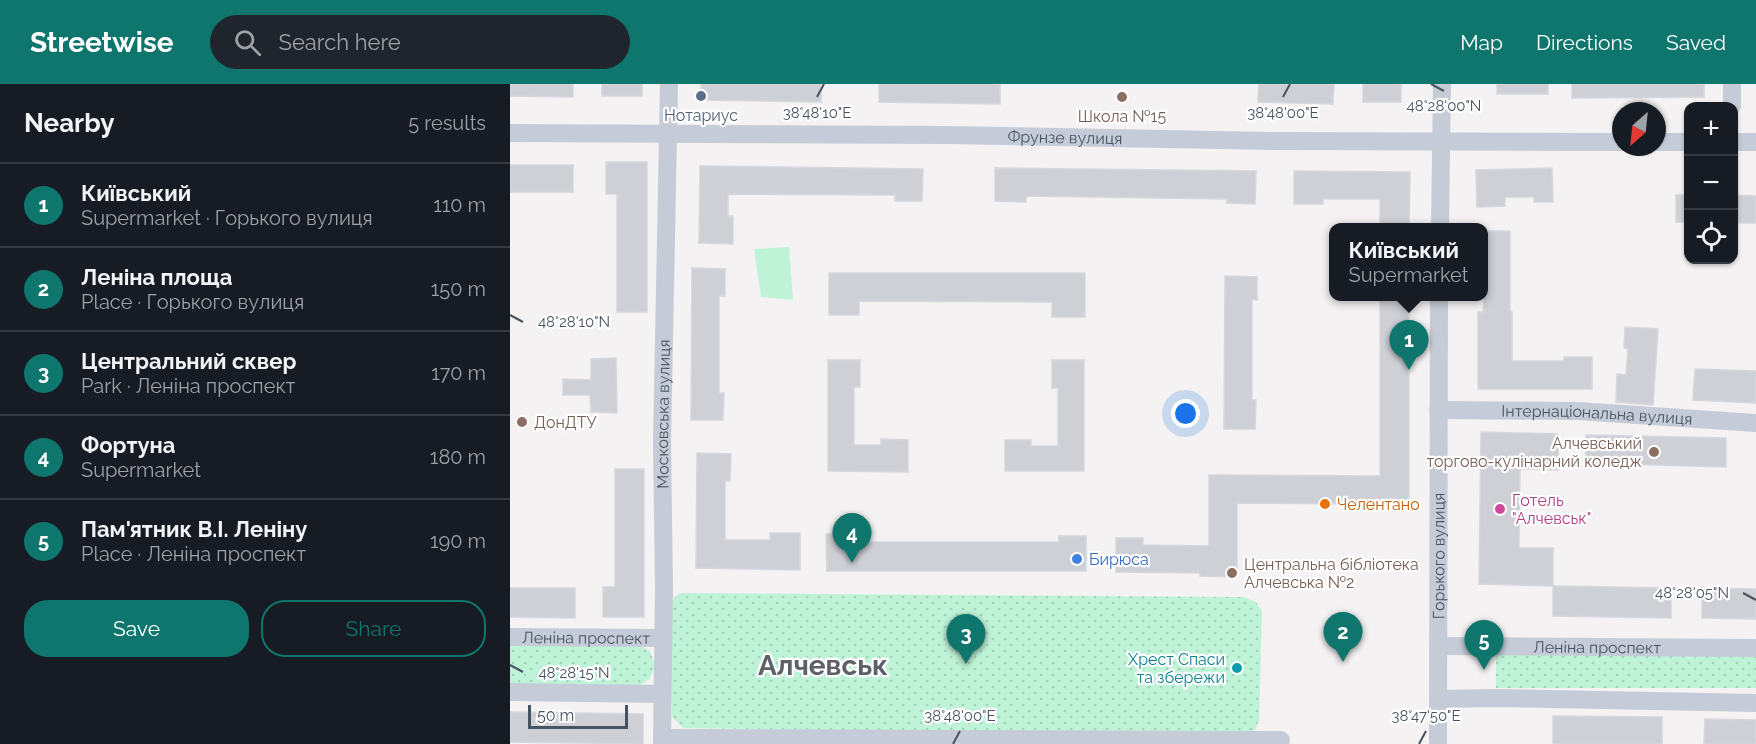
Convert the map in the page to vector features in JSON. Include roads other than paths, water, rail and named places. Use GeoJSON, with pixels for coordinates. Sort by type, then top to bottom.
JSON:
{"type":"FeatureCollection","features":[{"type":"Feature","properties":{"kind":"street","name":"Московська вулиця"},"geometry":{"type":"LineString","coordinates":[[662,741],[662,442],[669,84]]}},
{"type":"Feature","properties":{"kind":"street"},"geometry":{"type":"LineString","coordinates":[[1440,223],[1442,84]]}},
{"type":"Feature","properties":{"kind":"street"},"geometry":{"type":"LineString","coordinates":[[1732,84],[1732,102]]}},
{"type":"Feature","properties":{"kind":"street","name":"Фрунзе вулиця"},"geometry":{"type":"LineString","coordinates":[[510,133],[1612,142]]}},
{"type":"Feature","properties":{"kind":"street"},"geometry":{"type":"LineString","coordinates":[[1666,142],[1684,142]]}},
{"type":"Feature","properties":{"kind":"street"},"geometry":{"type":"LineString","coordinates":[[1738,142],[1756,142]]}},
{"type":"Feature","properties":{"kind":"street","name":"Горького вулиця"},"geometry":{"type":"LineString","coordinates":[[1438,744],[1439,301]]}},
{"type":"Feature","properties":{"kind":"street","name":"Інтернаціональна вулиця"},"geometry":{"type":"LineString","coordinates":[[1438,410],[1578,411],[1756,423]]}},
{"type":"Feature","properties":{"kind":"street","name":"Леніна проспект"},"geometry":{"type":"LineString","coordinates":[[510,637],[663,638]]}},
{"type":"Feature","properties":{"kind":"street","name":"Леніна проспект"},"geometry":{"type":"LineString","coordinates":[[1438,646],[1756,648]]}},
{"type":"Feature","properties":{"kind":"street"},"geometry":{"type":"LineString","coordinates":[[510,692],[662,694]]}},
{"type":"Feature","properties":{"kind":"street"},"geometry":{"type":"LineString","coordinates":[[1438,699],[1756,704]]}},
{"type":"Feature","properties":{"kind":"street"},"geometry":{"type":"LineString","coordinates":[[662,741],[1281,740]]}},
{"type":"Feature","properties":{"kind":"place","name":"Нотариус"},"geometry":{"type":"Point","coordinates":[701,96]}},
{"type":"Feature","properties":{"kind":"place","name":"Школа №15"},"geometry":{"type":"Point","coordinates":[1122,97]}},
{"type":"Feature","properties":{"kind":"place","name":"Київський"},"geometry":{"type":"Point","coordinates":[1409,370]}},
{"type":"Feature","properties":{"kind":"place","name":"ДонДТУ"},"geometry":{"type":"Point","coordinates":[522,422]}},
{"type":"Feature","properties":{"kind":"place","name":"Алчевський торгово-кулінарний коледж"},"geometry":{"type":"Point","coordinates":[1654,452]}},
{"type":"Feature","properties":{"kind":"place","name":"Челентано"},"geometry":{"type":"Point","coordinates":[1325,504]}},
{"type":"Feature","properties":{"kind":"place","name":"Готель \"Алчевськ\""},"geometry":{"type":"Point","coordinates":[1500,509]}},
{"type":"Feature","properties":{"kind":"place","name":"Бирюса"},"geometry":{"type":"Point","coordinates":[1077,559]}},
{"type":"Feature","properties":{"kind":"place","name":"Фортуна"},"geometry":{"type":"Point","coordinates":[852,563]}},
{"type":"Feature","properties":{"kind":"place","name":"Центральна бібліотека Алчевська №2"},"geometry":{"type":"Point","coordinates":[1232,573]}},
{"type":"Feature","properties":{"kind":"place","name":"Леніна площа"},"geometry":{"type":"Point","coordinates":[1343,662]}},
{"type":"Feature","properties":{"kind":"place","name":"Центральний сквер"},"geometry":{"type":"Point","coordinates":[966,664]}},
{"type":"Feature","properties":{"kind":"place","name":"Хрест Спаси та збережи"},"geometry":{"type":"Point","coordinates":[1237,668]}},
{"type":"Feature","properties":{"kind":"place","name":"Пам'ятник В.I. Ленiну"},"geometry":{"type":"Point","coordinates":[1484,670]}},
{"type":"Feature","properties":{"kind":"district","name":"Алчевськ"},"geometry":{"type":"Point","coordinates":[823,665]}}]}
